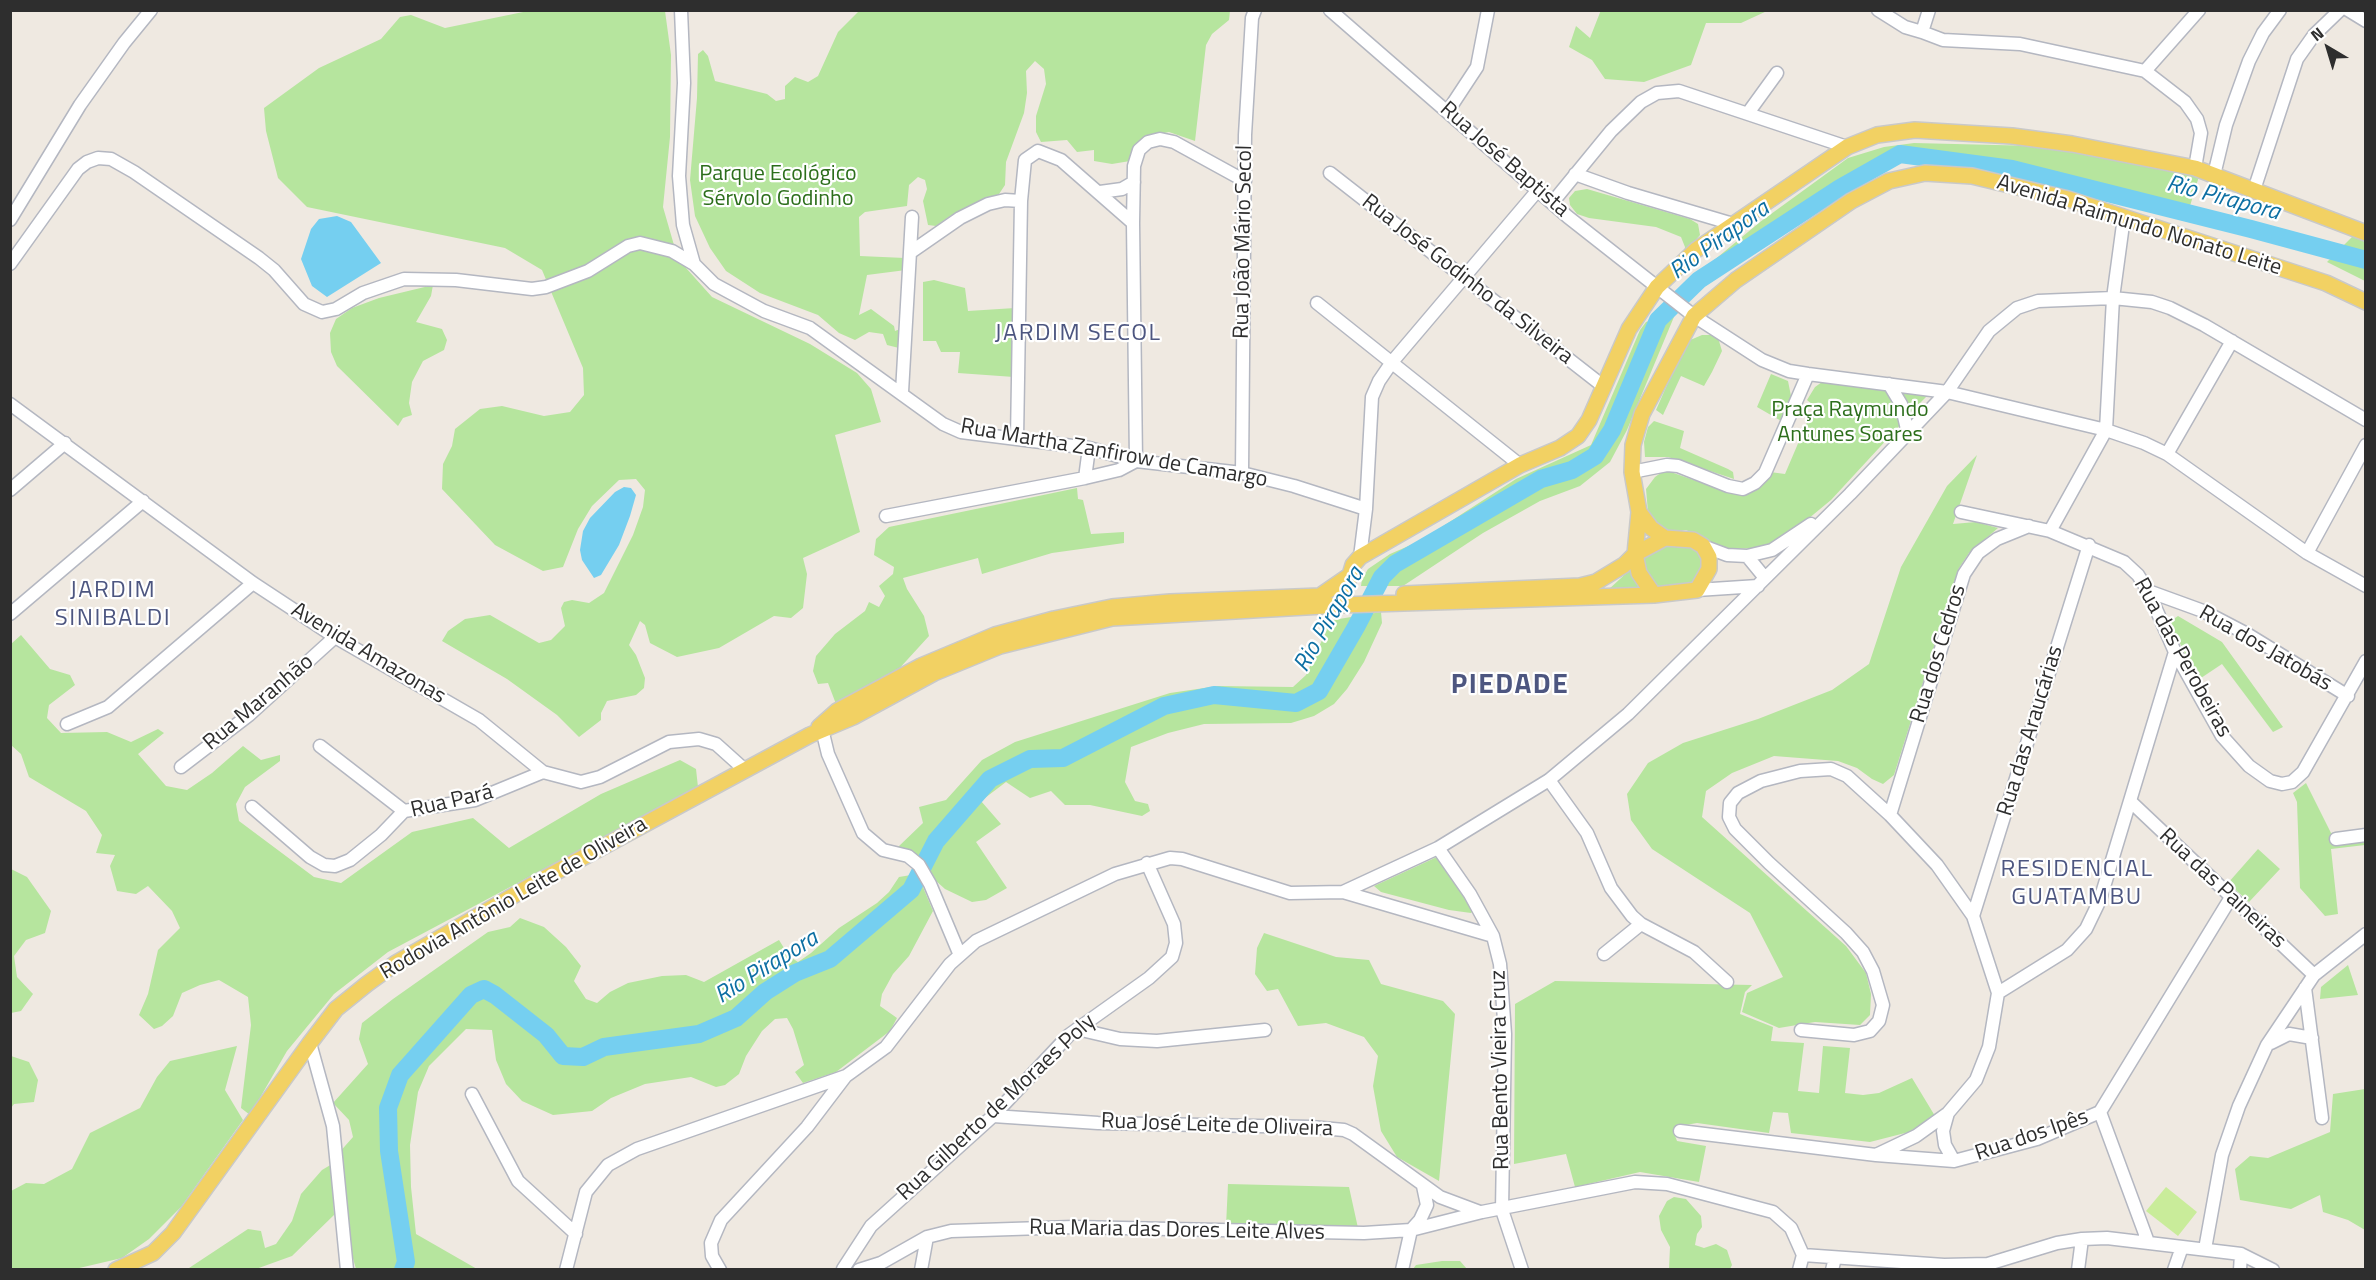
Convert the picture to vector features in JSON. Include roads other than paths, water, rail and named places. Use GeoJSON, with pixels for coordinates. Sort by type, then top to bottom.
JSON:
{"type":"FeatureCollection","features":[{"type":"Feature","properties":{"kind":"main road"},"geometry":{"type":"LineString","coordinates":[[1346,600],[1349,576],[1360,557],[1520,465],[1560,448],[1578,436],[1589,420],[1629,329],[1696,250],[1847,147],[1877,135],[1925,130],[2012,136],[2072,144],[2195,168],[2366,233]]}},
{"type":"Feature","properties":{"kind":"main road","name":"Avenida Raimundo Nonato Leite"},"geometry":{"type":"LineString","coordinates":[[1635,554],[1639,512],[1632,472],[1633,445],[1642,414],[1694,316],[1736,280],[1851,201],[1889,181],[1925,173],[1972,176],[2068,199],[2184,239],[2326,283],[2366,303]]}},
{"type":"Feature","properties":{"kind":"main road"},"geometry":{"type":"LineString","coordinates":[[1639,512],[1651,528],[1665,538],[1693,540],[1703,546],[1709,557],[1709,569],[1697,590]]}},
{"type":"Feature","properties":{"kind":"main road","name":"Rodovia Antônio Leite de Oliveira"},"geometry":{"type":"LineString","coordinates":[[1388,599],[1580,586],[1596,582],[1624,565],[1635,554],[1665,538]]}},
{"type":"Feature","properties":{"kind":"main road"},"geometry":{"type":"LineString","coordinates":[[1635,554],[1639,573],[1654,595]]}},
{"type":"Feature","properties":{"kind":"main road"},"geometry":{"type":"LineString","coordinates":[[1597,597],[1624,565]]}},
{"type":"Feature","properties":{"kind":"main road"},"geometry":{"type":"LineString","coordinates":[[1320,596],[1349,576]]}},
{"type":"Feature","properties":{"kind":"main road","name":"Rodovia Antônio Leite de Oliveira"},"geometry":{"type":"LineString","coordinates":[[116,1269],[153,1253],[173,1233],[336,1009],[396,963],[532,885],[818,730],[853,717],[934,673],[1000,646],[1112,618],[1346,600],[1597,597],[1654,595],[1697,590]]}},
{"type":"Feature","properties":{"kind":"main road","name":"Rodovia Antônio Leite de Oliveira"},"geometry":{"type":"LineString","coordinates":[[818,730],[837,711],[921,666],[995,635],[1048,620],[1124,606],[1320,596],[1346,600]]}},
{"type":"Feature","properties":{"kind":"street"},"geometry":{"type":"LineString","coordinates":[[10,220],[80,105],[124,43],[151,10]]}},
{"type":"Feature","properties":{"kind":"street","name":"Rua Martha Zanfirow de Camargo"},"geometry":{"type":"LineString","coordinates":[[681,10],[684,82],[679,185],[683,225],[694,264],[714,284],[764,311],[810,328],[902,392],[943,424],[962,432],[1089,448],[1136,461],[1242,474],[1294,486],[1366,509]]}},
{"type":"Feature","properties":{"kind":"street","name":"Rua João Mário Secol"},"geometry":{"type":"LineString","coordinates":[[1242,474],[1245,181],[1252,18],[1255,10]]}},
{"type":"Feature","properties":{"kind":"street","name":"Rua José Baptista"},"geometry":{"type":"LineString","coordinates":[[1330,10],[1552,203],[1694,316]]}},
{"type":"Feature","properties":{"kind":"street"},"geometry":{"type":"LineString","coordinates":[[1448,111],[1477,67],[1488,10]]}},
{"type":"Feature","properties":{"kind":"street"},"geometry":{"type":"LineString","coordinates":[[1878,10],[1905,27],[1943,40],[2020,44],[2145,71],[2185,102],[2197,118],[2201,133],[2195,168]]}},
{"type":"Feature","properties":{"kind":"street"},"geometry":{"type":"LineString","coordinates":[[1922,32],[1929,10]]}},
{"type":"Feature","properties":{"kind":"street"},"geometry":{"type":"LineString","coordinates":[[2145,71],[2199,10]]}},
{"type":"Feature","properties":{"kind":"street"},"geometry":{"type":"LineString","coordinates":[[2214,175],[2226,125],[2249,61],[2263,33],[2280,10]]}},
{"type":"Feature","properties":{"kind":"street"},"geometry":{"type":"LineString","coordinates":[[2254,190],[2297,59],[2314,35],[2340,10]]}},
{"type":"Feature","properties":{"kind":"street"},"geometry":{"type":"LineString","coordinates":[[2348,10],[2366,21]]}},
{"type":"Feature","properties":{"kind":"street"},"geometry":{"type":"LineString","coordinates":[[1748,113],[1777,73]]}},
{"type":"Feature","properties":{"kind":"street"},"geometry":{"type":"LineString","coordinates":[[1552,203],[1611,131],[1641,102],[1657,93],[1679,91],[1847,147]]}},
{"type":"Feature","properties":{"kind":"street"},"geometry":{"type":"LineString","coordinates":[[886,516],[1085,478],[1119,470],[1136,461],[1133,223],[1134,166],[1139,150],[1148,142],[1160,138],[1174,142],[1245,181]]}},
{"type":"Feature","properties":{"kind":"street"},"geometry":{"type":"LineString","coordinates":[[1017,439],[1021,201],[1025,160],[1038,151],[1061,160],[1133,223]]}},
{"type":"Feature","properties":{"kind":"street"},"geometry":{"type":"LineString","coordinates":[[10,264],[78,169],[98,158],[111,159],[134,172],[250,251],[274,270],[304,304],[322,312],[336,309],[363,293],[404,279],[456,280],[532,289],[546,287],[588,272],[628,246],[640,243],[672,251],[694,264]]}},
{"type":"Feature","properties":{"kind":"street","name":"Rua José Godinho da Silveira"},"geometry":{"type":"LineString","coordinates":[[1330,173],[1603,386]]}},
{"type":"Feature","properties":{"kind":"street"},"geometry":{"type":"LineString","coordinates":[[1575,174],[1628,193],[1733,224]]}},
{"type":"Feature","properties":{"kind":"street"},"geometry":{"type":"LineString","coordinates":[[1100,192],[1122,189],[1134,182]]}},
{"type":"Feature","properties":{"kind":"street"},"geometry":{"type":"LineString","coordinates":[[1360,557],[1366,509],[1372,397],[1392,362],[1538,190]]}},
{"type":"Feature","properties":{"kind":"street"},"geometry":{"type":"LineString","coordinates":[[911,252],[960,218],[988,204],[1005,200],[1021,201]]}},
{"type":"Feature","properties":{"kind":"street"},"geometry":{"type":"LineString","coordinates":[[902,392],[912,217]]}},
{"type":"Feature","properties":{"kind":"street"},"geometry":{"type":"LineString","coordinates":[[2050,531],[2106,430],[2114,298],[2124,217]]}},
{"type":"Feature","properties":{"kind":"street"},"geometry":{"type":"LineString","coordinates":[[1343,892],[1438,848],[1549,780],[1628,714],[1850,494],[1947,392],[1989,331],[2017,308],[2038,301],[2114,298],[2152,302],[2170,308],[2232,341],[2366,420]]}},
{"type":"Feature","properties":{"kind":"street"},"geometry":{"type":"LineString","coordinates":[[1317,303],[1520,465]]}},
{"type":"Feature","properties":{"kind":"street"},"geometry":{"type":"LineString","coordinates":[[1694,316],[1762,360],[1789,371],[1947,392],[2106,430],[2167,454],[2307,553],[2366,586]]}},
{"type":"Feature","properties":{"kind":"street"},"geometry":{"type":"LineString","coordinates":[[2167,454],[2232,341]]}},
{"type":"Feature","properties":{"kind":"street"},"geometry":{"type":"LineString","coordinates":[[1632,472],[1666,465],[1677,466],[1728,486],[1743,489],[1755,483],[1765,473],[1808,374]]}},
{"type":"Feature","properties":{"kind":"street"},"geometry":{"type":"LineString","coordinates":[[1889,384],[1900,404],[1908,433]]}},
{"type":"Feature","properties":{"kind":"street","name":"Avenida Amazonas"},"geometry":{"type":"LineString","coordinates":[[12,407],[65,443],[253,583],[335,637],[479,720],[543,772],[581,782],[600,777],[669,742],[699,738],[716,744],[745,770]]}},
{"type":"Feature","properties":{"kind":"street"},"geometry":{"type":"LineString","coordinates":[[10,490],[65,443]]}},
{"type":"Feature","properties":{"kind":"street"},"geometry":{"type":"LineString","coordinates":[[2307,553],[2366,445]]}},
{"type":"Feature","properties":{"kind":"street"},"geometry":{"type":"LineString","coordinates":[[1085,478],[1089,448]]}},
{"type":"Feature","properties":{"kind":"street"},"geometry":{"type":"LineString","coordinates":[[1703,546],[1727,555],[1747,556],[1772,550],[1805,529],[1850,494]]}},
{"type":"Feature","properties":{"kind":"street"},"geometry":{"type":"LineString","coordinates":[[10,614],[143,501]]}},
{"type":"Feature","properties":{"kind":"street","name":"Rua das Perobeiras"},"geometry":{"type":"LineString","coordinates":[[1961,512],[2050,531],[2089,545],[2124,562],[2138,575],[2148,591],[2175,652],[2222,736],[2249,766],[2270,780],[2282,784],[2292,782],[2313,758],[2348,696]]}},
{"type":"Feature","properties":{"kind":"street","name":"Rua dos Cedros"},"geometry":{"type":"LineString","coordinates":[[1890,814],[1965,573],[1978,553],[1996,539],[2030,526]]}},
{"type":"Feature","properties":{"kind":"street","name":"Rua das Araucárias"},"geometry":{"type":"LineString","coordinates":[[1973,916],[2089,545]]}},
{"type":"Feature","properties":{"kind":"street"},"geometry":{"type":"LineString","coordinates":[[1772,550],[1788,556]]}},
{"type":"Feature","properties":{"kind":"street"},"geometry":{"type":"LineString","coordinates":[[1747,556],[1761,582]]}},
{"type":"Feature","properties":{"kind":"street","name":"Rodovia Antônio Leite de Oliveira"},"geometry":{"type":"LineString","coordinates":[[1697,590],[1761,582]]}},
{"type":"Feature","properties":{"kind":"street"},"geometry":{"type":"LineString","coordinates":[[67,724],[108,707],[253,583]]}},
{"type":"Feature","properties":{"kind":"street","name":"Rua dos Jatobás"},"geometry":{"type":"LineString","coordinates":[[2148,591],[2203,611],[2247,634],[2348,696]]}},
{"type":"Feature","properties":{"kind":"street","name":"Rua Maranhão"},"geometry":{"type":"LineString","coordinates":[[180,767],[249,715],[335,637]]}},
{"type":"Feature","properties":{"kind":"street"},"geometry":{"type":"LineString","coordinates":[[1998,993],[2067,950],[2086,929],[2100,900],[2175,652]]}},
{"type":"Feature","properties":{"kind":"street"},"geometry":{"type":"LineString","coordinates":[[2348,696],[2366,661]]}},
{"type":"Feature","properties":{"kind":"street"},"geometry":{"type":"LineString","coordinates":[[818,730],[863,833],[884,850],[908,856],[919,866],[930,884],[959,953]]}},
{"type":"Feature","properties":{"kind":"street"},"geometry":{"type":"LineString","coordinates":[[320,746],[404,811]]}},
{"type":"Feature","properties":{"kind":"street"},"geometry":{"type":"LineString","coordinates":[[1801,1030],[1854,1035],[1870,1031],[1880,1021],[1883,1005],[1873,971],[1863,952],[1846,933],[1735,829],[1729,816],[1730,803],[1738,793],[1761,781],[1800,771],[1832,769],[1847,776],[1890,814],[1937,865],[1973,916],[1998,993],[1989,1047],[1976,1080],[1948,1113],[1916,1136],[1876,1155]]}},
{"type":"Feature","properties":{"kind":"street","name":"Rua Pará"},"geometry":{"type":"LineString","coordinates":[[252,807],[310,856],[324,865],[336,866],[350,860],[404,811],[475,800],[543,772]]}},
{"type":"Feature","properties":{"kind":"street"},"geometry":{"type":"LineString","coordinates":[[1549,780],[1587,833],[1611,888],[1641,924],[1694,952],[1727,982]]}},
{"type":"Feature","properties":{"kind":"street","name":"Rua das Paineiras"},"geometry":{"type":"LineString","coordinates":[[2130,801],[2230,899],[2314,975]]}},
{"type":"Feature","properties":{"kind":"street"},"geometry":{"type":"LineString","coordinates":[[2336,839],[2366,835]]}},
{"type":"Feature","properties":{"kind":"street","name":"Rua Bento Vieira Cruz"},"geometry":{"type":"LineString","coordinates":[[1438,848],[1470,894],[1493,936],[1500,964],[1505,1034],[1503,1210],[1521,1269]]}},
{"type":"Feature","properties":{"kind":"street"},"geometry":{"type":"LineString","coordinates":[[720,1269],[712,1256],[711,1243],[721,1220],[807,1127],[846,1076],[886,1047],[959,953],[976,941],[1115,874],[1147,862],[1170,858],[1182,859],[1290,893],[1343,892],[1493,936]]}},
{"type":"Feature","properties":{"kind":"street","name":"Rua Gilberto de Moraes Poly"},"geometry":{"type":"LineString","coordinates":[[846,1269],[871,1226],[993,1116],[1077,1029],[1149,978],[1172,957],[1176,943],[1174,924],[1147,862]]}},
{"type":"Feature","properties":{"kind":"street","name":"Rua dos Ipês"},"geometry":{"type":"LineString","coordinates":[[1680,1131],[1876,1155],[1954,1161],[2037,1139],[2100,1112],[2230,899]]}},
{"type":"Feature","properties":{"kind":"street"},"geometry":{"type":"LineString","coordinates":[[1604,954],[1641,924]]}},
{"type":"Feature","properties":{"kind":"street"},"geometry":{"type":"LineString","coordinates":[[2205,1249],[2222,1155],[2239,1106],[2267,1045],[2314,975],[2366,934]]}},
{"type":"Feature","properties":{"kind":"street"},"geometry":{"type":"LineString","coordinates":[[2305,988],[2322,1118]]}},
{"type":"Feature","properties":{"kind":"street"},"geometry":{"type":"LineString","coordinates":[[1077,1029],[1120,1039],[1157,1041],[1265,1030]]}},
{"type":"Feature","properties":{"kind":"street"},"geometry":{"type":"LineString","coordinates":[[2267,1045],[2289,1034],[2312,1038]]}},
{"type":"Feature","properties":{"kind":"street"},"geometry":{"type":"LineString","coordinates":[[310,1043],[333,1126],[347,1269]]}},
{"type":"Feature","properties":{"kind":"street"},"geometry":{"type":"LineString","coordinates":[[566,1269],[586,1192],[608,1165],[636,1149],[846,1076]]}},
{"type":"Feature","properties":{"kind":"street"},"geometry":{"type":"LineString","coordinates":[[472,1094],[519,1181],[576,1234]]}},
{"type":"Feature","properties":{"kind":"street"},"geometry":{"type":"LineString","coordinates":[[2100,1112],[2148,1242]]}},
{"type":"Feature","properties":{"kind":"street"},"geometry":{"type":"LineString","coordinates":[[1948,1113],[1943,1131],[1945,1145],[1954,1161]]}},
{"type":"Feature","properties":{"kind":"street","name":"Rua José Leite de Oliveira"},"geometry":{"type":"LineString","coordinates":[[993,1116],[1098,1123],[1311,1127],[1344,1130],[1385,1156],[1423,1186],[1448,1200],[1482,1212]]}},
{"type":"Feature","properties":{"kind":"street","name":"Rua Maria das Dores Leite Alves"},"geometry":{"type":"LineString","coordinates":[[859,1269],[881,1263],[927,1237],[951,1231],[1062,1228],[1324,1233],[1412,1230],[1482,1212],[1503,1210],[1635,1182],[1667,1184],[1773,1212],[1791,1228],[1803,1255]]}},
{"type":"Feature","properties":{"kind":"street"},"geometry":{"type":"LineString","coordinates":[[1402,1269],[1412,1230],[1427,1205],[1423,1186]]}},
{"type":"Feature","properties":{"kind":"street"},"geometry":{"type":"LineString","coordinates":[[921,1269],[927,1237]]}},
{"type":"Feature","properties":{"kind":"street"},"geometry":{"type":"LineString","coordinates":[[2078,1269],[2082,1239]]}},
{"type":"Feature","properties":{"kind":"street"},"geometry":{"type":"LineString","coordinates":[[1799,1269],[1803,1255],[1833,1264],[1942,1267],[1988,1264],[2021,1256],[2057,1243],[2082,1239],[2148,1242],[2241,1254],[2273,1269]]}},
{"type":"Feature","properties":{"kind":"street"},"geometry":{"type":"LineString","coordinates":[[2174,1269],[2182,1247]]}},
{"type":"Feature","properties":{"kind":"street"},"geometry":{"type":"LineString","coordinates":[[2240,1269],[2241,1254]]}},
{"type":"Feature","properties":{"kind":"street"},"geometry":{"type":"LineString","coordinates":[[2016,1269],[2021,1256]]}},
{"type":"Feature","properties":{"kind":"water"},"geometry":{"type":"Polygon","coordinates":[[[337,216],[351,222],[381,263],[327,297],[312,286],[301,259],[311,229],[319,219],[337,216]]]}},
{"type":"Feature","properties":{"kind":"water"},"geometry":{"type":"Polygon","coordinates":[[[624,487],[631,488],[636,495],[630,516],[619,545],[601,575],[594,578],[582,560],[580,550],[583,531],[590,518],[615,492],[624,487]]]}},
{"type":"Feature","properties":{"kind":"waterway","name":"Rio Pirapora"},"geometry":{"type":"LineString","coordinates":[[403,1270],[406,1262],[389,1151],[388,1108],[400,1075],[471,995],[484,989],[495,995],[546,1035],[563,1056],[583,1057],[604,1047],[699,1034],[736,1018],[765,992],[795,973],[830,959],[911,890],[936,841],[990,779],[1030,759],[1063,758],[1164,706],[1214,695],[1296,703],[1319,691],[1382,577],[1395,564],[1541,479],[1572,470],[1595,456],[1612,430],[1658,320],[1699,280],[1840,188],[1900,154],[2012,169],[2366,260]]}},
{"type":"Feature","properties":{"kind":"district","name":"JARDIM SECOL"},"geometry":{"type":"Point","coordinates":[1078,334]}},
{"type":"Feature","properties":{"kind":"district","name":"JARDIM SINIBALDI"},"geometry":{"type":"Point","coordinates":[113,605]}},
{"type":"Feature","properties":{"kind":"district","name":"PIEDADE"},"geometry":{"type":"Point","coordinates":[1510,686]}},
{"type":"Feature","properties":{"kind":"district","name":"RESIDENCIAL GUATAMBU"},"geometry":{"type":"Point","coordinates":[2077,884]}},
{"type":"Feature","properties":{"kind":"park label","name":"Parque Ecológico Sérvolo Godinho"},"geometry":{"type":"Point","coordinates":[778,188]}},
{"type":"Feature","properties":{"kind":"park label","name":"Praça Raymundo Antunes Soares"},"geometry":{"type":"Point","coordinates":[1850,424]}}]}
